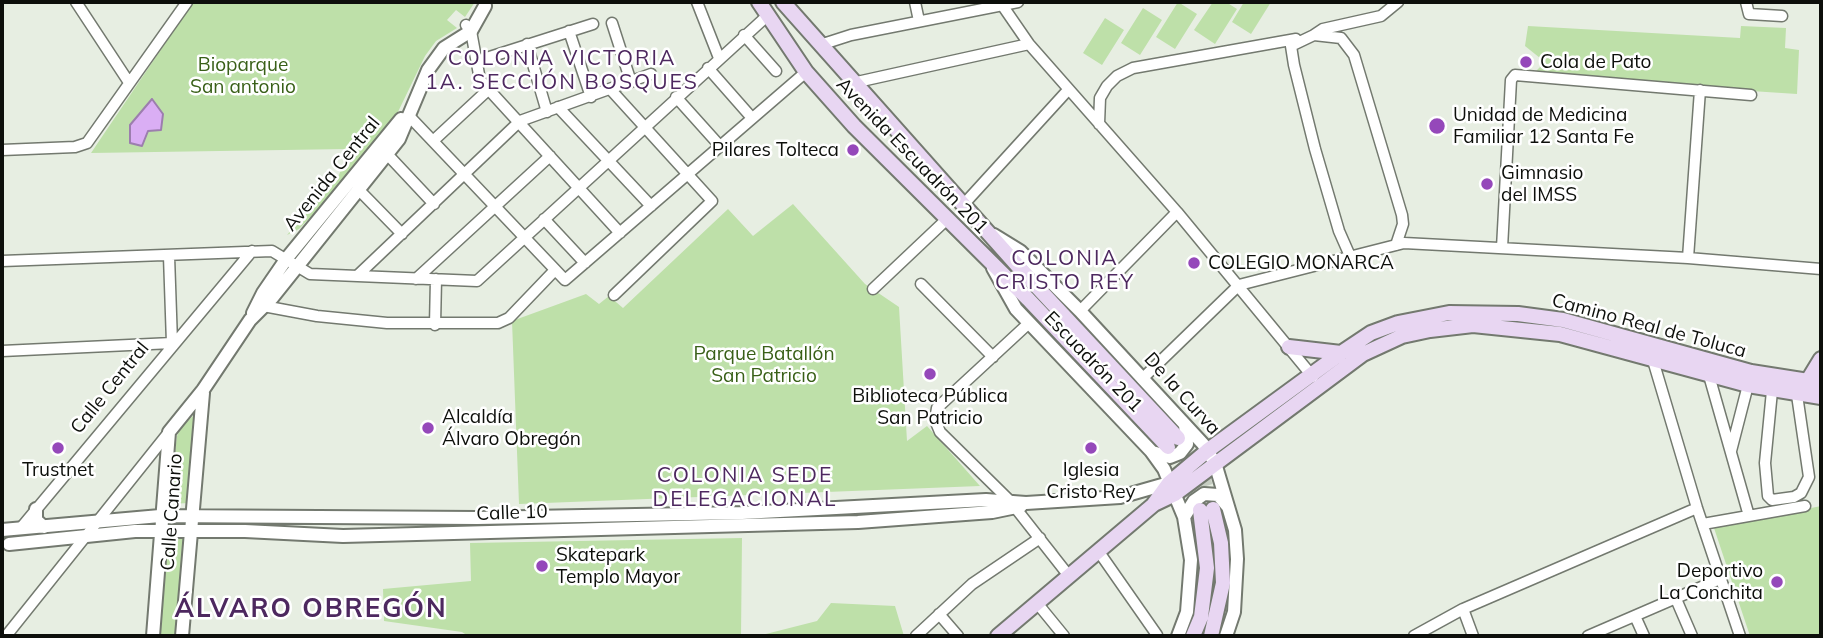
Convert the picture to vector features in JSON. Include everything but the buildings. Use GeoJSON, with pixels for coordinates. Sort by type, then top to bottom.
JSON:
{"type":"FeatureCollection","features":[{"type":"Feature","properties":{"kind":"main road","name":"Avenida Escuadrón 201"},"geometry":{"type":"LineString","coordinates":[[759,2],[806,72],[946,220],[1177,437]]}},
{"type":"Feature","properties":{"kind":"main road","name":"Avenida Escuadrón 201"},"geometry":{"type":"LineString","coordinates":[[783,2],[1177,437]]}},
{"type":"Feature","properties":{"kind":"main road","name":"Camino Real de Toluca"},"geometry":{"type":"LineString","coordinates":[[998,636],[1211,457],[1316,380],[1377,346],[1450,320]]}},
{"type":"Feature","properties":{"kind":"main road","name":"Camino Real de Toluca"},"geometry":{"type":"LineString","coordinates":[[1316,380],[1340,353],[1371,333],[1398,323],[1450,320],[1560,334],[1652,353],[1786,390],[1814,382]]}},
{"type":"Feature","properties":{"kind":"main road"},"geometry":{"type":"LineString","coordinates":[[1289,347],[1340,353]]}},
{"type":"Feature","properties":{"kind":"main road"},"geometry":{"type":"LineString","coordinates":[[1814,382],[1821,359]]}},
{"type":"Feature","properties":{"kind":"main road","name":"Camino Real de Toluca"},"geometry":{"type":"LineString","coordinates":[[1706,366],[1748,385],[1821,397]]}},
{"type":"Feature","properties":{"kind":"main road"},"geometry":{"type":"LineString","coordinates":[[1193,636],[1201,617],[1207,568],[1206,509],[1221,543],[1223,583],[1211,636]]}},
{"type":"Feature","properties":{"kind":"street"},"geometry":{"type":"LineString","coordinates":[[76,2],[128,81]]}},
{"type":"Feature","properties":{"kind":"street"},"geometry":{"type":"LineString","coordinates":[[697,2],[719,58]]}},
{"type":"Feature","properties":{"kind":"street"},"geometry":{"type":"LineString","coordinates":[[915,2],[919,21]]}},
{"type":"Feature","properties":{"kind":"street"},"geometry":{"type":"LineString","coordinates":[[823,44],[851,34],[1001,3],[1018,2]]}},
{"type":"Feature","properties":{"kind":"street"},"geometry":{"type":"LineString","coordinates":[[1350,256],[1339,231],[1315,149],[1291,46],[1323,29],[1381,16],[1398,2]]}},
{"type":"Feature","properties":{"kind":"street"},"geometry":{"type":"LineString","coordinates":[[1746,2],[1747,11],[1752,15],[1782,16]]}},
{"type":"Feature","properties":{"kind":"street"},"geometry":{"type":"LineString","coordinates":[[1001,3],[1029,44],[1177,212],[1316,380]]}},
{"type":"Feature","properties":{"kind":"street","name":"Avenida Central"},"geometry":{"type":"LineString","coordinates":[[292,262],[399,139],[416,93],[437,55],[468,28],[487,4]]}},
{"type":"Feature","properties":{"kind":"street"},"geometry":{"type":"LineString","coordinates":[[2,150],[75,147],[87,143],[181,5]]}},
{"type":"Feature","properties":{"kind":"street"},"geometry":{"type":"LineString","coordinates":[[2,261],[272,251],[310,274],[477,281],[767,16]]}},
{"type":"Feature","properties":{"kind":"street"},"geometry":{"type":"LineString","coordinates":[[612,23],[631,82]]}},
{"type":"Feature","properties":{"kind":"street"},"geometry":{"type":"LineString","coordinates":[[477,61],[593,24]]}},
{"type":"Feature","properties":{"kind":"street"},"geometry":{"type":"LineString","coordinates":[[468,28],[480,79],[620,233]]}},
{"type":"Feature","properties":{"kind":"street","name":"Avenida Central"},"geometry":{"type":"LineString","coordinates":[[6,636],[203,390],[292,262],[392,133],[432,53],[444,40],[468,28]]}},
{"type":"Feature","properties":{"kind":"street"},"geometry":{"type":"LineString","coordinates":[[569,32],[591,96]]}},
{"type":"Feature","properties":{"kind":"street"},"geometry":{"type":"LineString","coordinates":[[744,35],[776,71]]}},
{"type":"Feature","properties":{"kind":"street"},"geometry":{"type":"LineString","coordinates":[[1099,124],[1100,98],[1107,86],[1117,76],[1133,68],[1264,47],[1314,35],[1341,38],[1354,55],[1402,215],[1403,223],[1396,245]]}},
{"type":"Feature","properties":{"kind":"street"},"geometry":{"type":"LineString","coordinates":[[527,44],[547,112]]}},
{"type":"Feature","properties":{"kind":"street"},"geometry":{"type":"LineString","coordinates":[[857,82],[1029,44]]}},
{"type":"Feature","properties":{"kind":"street"},"geometry":{"type":"LineString","coordinates":[[708,68],[752,118]]}},
{"type":"Feature","properties":{"kind":"street"},"geometry":{"type":"LineString","coordinates":[[409,116],[565,280],[806,72]]}},
{"type":"Feature","properties":{"kind":"street"},"geometry":{"type":"LineString","coordinates":[[357,276],[520,121],[652,75]]}},
{"type":"Feature","properties":{"kind":"street"},"geometry":{"type":"LineString","coordinates":[[1502,248],[1512,77],[1519,75],[1751,95]]}},
{"type":"Feature","properties":{"kind":"street"},"geometry":{"type":"LineString","coordinates":[[433,141],[489,89]]}},
{"type":"Feature","properties":{"kind":"street"},"geometry":{"type":"LineString","coordinates":[[611,90],[712,201],[614,295]]}},
{"type":"Feature","properties":{"kind":"street"},"geometry":{"type":"LineString","coordinates":[[964,204],[1068,90]]}},
{"type":"Feature","properties":{"kind":"street"},"geometry":{"type":"LineString","coordinates":[[1688,258],[1700,90]]}},
{"type":"Feature","properties":{"kind":"street"},"geometry":{"type":"LineString","coordinates":[[676,97],[720,146]]}},
{"type":"Feature","properties":{"kind":"street"},"geometry":{"type":"LineString","coordinates":[[558,107],[651,206]]}},
{"type":"Feature","properties":{"kind":"street"},"geometry":{"type":"LineString","coordinates":[[387,153],[435,204]]}},
{"type":"Feature","properties":{"kind":"street"},"geometry":{"type":"LineString","coordinates":[[416,279],[550,156]]}},
{"type":"Feature","properties":{"kind":"street"},"geometry":{"type":"LineString","coordinates":[[358,189],[402,233]]}},
{"type":"Feature","properties":{"kind":"street"},"geometry":{"type":"LineString","coordinates":[[1080,311],[1177,212]]}},
{"type":"Feature","properties":{"kind":"street"},"geometry":{"type":"LineString","coordinates":[[544,219],[585,263]]}},
{"type":"Feature","properties":{"kind":"street"},"geometry":{"type":"LineString","coordinates":[[873,289],[946,220]]}},
{"type":"Feature","properties":{"kind":"street","name":"De la Curva"},"geometry":{"type":"LineString","coordinates":[[989,232],[1020,251],[1080,311],[1142,379],[1177,437],[1211,457],[1230,510],[1237,569],[1234,612],[1226,636]]}},
{"type":"Feature","properties":{"kind":"street"},"geometry":{"type":"LineString","coordinates":[[1142,379],[1239,285],[1396,245],[1422,242],[1821,269]]}},
{"type":"Feature","properties":{"kind":"street","name":"Calle Central"},"geometry":{"type":"LineString","coordinates":[[5,548],[172,343],[252,251]]}},
{"type":"Feature","properties":{"kind":"street"},"geometry":{"type":"LineString","coordinates":[[2,351],[172,343],[169,256]]}},
{"type":"Feature","properties":{"kind":"street","name":"Escuadrón 201"},"geometry":{"type":"LineString","coordinates":[[991,265],[1016,309],[1151,452],[1172,489]]}},
{"type":"Feature","properties":{"kind":"street"},"geometry":{"type":"LineString","coordinates":[[260,306],[387,323],[504,321],[555,270]]}},
{"type":"Feature","properties":{"kind":"street"},"geometry":{"type":"LineString","coordinates":[[435,324],[436,279]]}},
{"type":"Feature","properties":{"kind":"street"},"geometry":{"type":"LineString","coordinates":[[921,284],[993,357]]}},
{"type":"Feature","properties":{"kind":"street"},"geometry":{"type":"LineString","coordinates":[[1029,323],[937,408],[935,419],[940,432],[1017,504],[1069,576]]}},
{"type":"Feature","properties":{"kind":"street"},"geometry":{"type":"LineString","coordinates":[[1652,353],[1697,508],[1740,636]]}},
{"type":"Feature","properties":{"kind":"street"},"geometry":{"type":"LineString","coordinates":[[1706,366],[1749,516]]}},
{"type":"Feature","properties":{"kind":"street"},"geometry":{"type":"LineString","coordinates":[[1731,451],[1748,385]]}},
{"type":"Feature","properties":{"kind":"street","name":"Calle Canario"},"geometry":{"type":"LineString","coordinates":[[182,636],[190,516],[203,390]]}},
{"type":"Feature","properties":{"kind":"street"},"geometry":{"type":"LineString","coordinates":[[1786,390],[1809,477],[1801,493],[1775,500],[1768,496],[1765,463],[1786,390]]}},
{"type":"Feature","properties":{"kind":"street","name":"Calle Canario"},"geometry":{"type":"LineString","coordinates":[[153,636],[160,516],[169,432]]}},
{"type":"Feature","properties":{"kind":"street"},"geometry":{"type":"LineString","coordinates":[[1151,452],[1170,457],[1180,453],[1187,444],[1177,437]]}},
{"type":"Feature","properties":{"kind":"street"},"geometry":{"type":"LineString","coordinates":[[1172,489],[1184,517],[1191,585],[1187,612],[1178,636]]}},
{"type":"Feature","properties":{"kind":"street","name":"Calle 10"},"geometry":{"type":"LineString","coordinates":[[2,530],[160,516],[343,520],[491,518],[1017,504],[1120,497],[1172,489]]}},
{"type":"Feature","properties":{"kind":"street"},"geometry":{"type":"LineString","coordinates":[[1184,517],[1198,497],[1208,493],[1218,495],[1230,510]]}},
{"type":"Feature","properties":{"kind":"street","name":"Calle 10"},"geometry":{"type":"LineString","coordinates":[[5,548],[86,535],[159,530],[343,536],[858,522],[1017,504]]}},
{"type":"Feature","properties":{"kind":"street"},"geometry":{"type":"LineString","coordinates":[[1703,524],[1805,506]]}},
{"type":"Feature","properties":{"kind":"street"},"geometry":{"type":"LineString","coordinates":[[1420,634],[1463,609],[1697,508]]}},
{"type":"Feature","properties":{"kind":"street"},"geometry":{"type":"LineString","coordinates":[[36,509],[36,520],[44,527]]}},
{"type":"Feature","properties":{"kind":"street"},"geometry":{"type":"LineString","coordinates":[[916,636],[972,584],[1040,538]]}},
{"type":"Feature","properties":{"kind":"street"},"geometry":{"type":"LineString","coordinates":[[1099,552],[1157,635]]}},
{"type":"Feature","properties":{"kind":"street"},"geometry":{"type":"LineString","coordinates":[[1592,635],[1720,579]]}},
{"type":"Feature","properties":{"kind":"street"},"geometry":{"type":"LineString","coordinates":[[1676,599],[1692,636]]}},
{"type":"Feature","properties":{"kind":"street"},"geometry":{"type":"LineString","coordinates":[[1037,603],[1064,636]]}},
{"type":"Feature","properties":{"kind":"street"},"geometry":{"type":"LineString","coordinates":[[1463,609],[1473,636]]}},
{"type":"Feature","properties":{"kind":"street"},"geometry":{"type":"LineString","coordinates":[[939,614],[958,636]]}},
{"type":"Feature","properties":{"kind":"street"},"geometry":{"type":"LineString","coordinates":[[1635,616],[1644,636]]}},
{"type":"Feature","properties":{"kind":"green space","name":"Bioparque San antonio"},"geometry":{"type":"Polygon","coordinates":[[[193,2],[475,2],[465,17],[456,10],[447,20],[457,28],[436,41],[425,56],[396,116],[330,197],[299,229],[287,235],[339,175],[348,149],[91,153],[193,2]]]}},
{"type":"Feature","properties":{"kind":"green space"},"geometry":{"type":"Polygon","coordinates":[[[1178,2],[1197,14],[1175,49],[1156,37],[1178,2]]]}},
{"type":"Feature","properties":{"kind":"green space"},"geometry":{"type":"Polygon","coordinates":[[[1213,2],[1226,2],[1237,9],[1215,44],[1194,30],[1213,2]]]}},
{"type":"Feature","properties":{"kind":"green space"},"geometry":{"type":"Polygon","coordinates":[[[1244,2],[1271,2],[1251,34],[1232,22],[1244,2]]]}},
{"type":"Feature","properties":{"kind":"green space"},"geometry":{"type":"Polygon","coordinates":[[[1143,8],[1162,20],[1140,55],[1121,43],[1143,8]]]}},
{"type":"Feature","properties":{"kind":"green space"},"geometry":{"type":"Polygon","coordinates":[[[1105,18],[1124,30],[1102,65],[1083,53],[1105,18]]]}},
{"type":"Feature","properties":{"kind":"green space"},"geometry":{"type":"Polygon","coordinates":[[[1528,26],[1740,38],[1741,26],[1786,28],[1785,48],[1799,50],[1797,94],[1537,77],[1536,71],[1545,62],[1525,46],[1528,26]]]}},
{"type":"Feature","properties":{"kind":"green space","name":"Parque Batallón San Patricio"},"geometry":{"type":"Polygon","coordinates":[[[793,204],[865,284],[899,307],[907,441],[927,426],[980,486],[519,504],[512,321],[586,294],[599,304],[609,296],[623,308],[728,209],[753,236],[793,204]]]}},
{"type":"Feature","properties":{"kind":"green space"},"geometry":{"type":"Polygon","coordinates":[[[194,415],[190,503],[168,504],[177,436],[181,427],[194,415]]]}},
{"type":"Feature","properties":{"kind":"green space","name":"Deportivo La Conchita"},"geometry":{"type":"Polygon","coordinates":[[[1821,506],[1821,636],[1750,636],[1714,528],[1821,506]]]}},
{"type":"Feature","properties":{"kind":"green space"},"geometry":{"type":"Polygon","coordinates":[[[188,538],[180,636],[159,636],[166,539],[188,538]]]}},
{"type":"Feature","properties":{"kind":"green space"},"geometry":{"type":"Polygon","coordinates":[[[742,538],[741,636],[468,636],[462,632],[384,621],[383,589],[471,581],[470,543],[742,538]]]}},
{"type":"Feature","properties":{"kind":"green space"},"geometry":{"type":"Polygon","coordinates":[[[831,603],[895,606],[904,636],[758,636],[817,621],[831,603]]]}},
{"type":"Feature","properties":{"kind":"shaded area"},"geometry":{"type":"Polygon","coordinates":[[[152,99],[163,114],[161,130],[148,131],[142,146],[130,143],[130,125],[152,99]]]}},
{"type":"Feature","properties":{"kind":"tunnel"},"geometry":{"type":"LineString","coordinates":[[1178,438],[1202,474],[1213,509]]}},
{"type":"Feature","properties":{"kind":"tunnel"},"geometry":{"type":"LineString","coordinates":[[1168,447],[1194,489],[1200,510]]}},
{"type":"Feature","properties":{"kind":"place","name":"Cola de Pato"},"geometry":{"type":"Point","coordinates":[1526,62]}},
{"type":"Feature","properties":{"kind":"place","name":"Unidad de Medicina Familiar 12 Santa Fe"},"geometry":{"type":"Point","coordinates":[1437,126]}},
{"type":"Feature","properties":{"kind":"place","name":"Pilares Tolteca"},"geometry":{"type":"Point","coordinates":[853,150]}},
{"type":"Feature","properties":{"kind":"place","name":"Gimnasio del IMSS"},"geometry":{"type":"Point","coordinates":[1487,184]}},
{"type":"Feature","properties":{"kind":"place","name":"COLEGIO MONARCA"},"geometry":{"type":"Point","coordinates":[1194,263]}},
{"type":"Feature","properties":{"kind":"place","name":"Biblioteca Pública San Patricio"},"geometry":{"type":"Point","coordinates":[930,374]}},
{"type":"Feature","properties":{"kind":"place","name":"Alcaldía Álvaro Obregón"},"geometry":{"type":"Point","coordinates":[428,428]}},
{"type":"Feature","properties":{"kind":"place","name":"Trustnet"},"geometry":{"type":"Point","coordinates":[58,448]}},
{"type":"Feature","properties":{"kind":"place","name":"Iglesia Cristo Rey"},"geometry":{"type":"Point","coordinates":[1091,448]}},
{"type":"Feature","properties":{"kind":"place","name":"Skatepark Templo Mayor"},"geometry":{"type":"Point","coordinates":[542,566]}},
{"type":"Feature","properties":{"kind":"place","name":"Deportivo La Conchita"},"geometry":{"type":"Point","coordinates":[1777,582]}},
{"type":"Feature","properties":{"kind":"district","name":"COLONIA VICTORIA 1A. SECCIÓN BOSQUES"},"geometry":{"type":"Point","coordinates":[562,71]}},
{"type":"Feature","properties":{"kind":"district","name":"COLONIA CRISTO REY"},"geometry":{"type":"Point","coordinates":[1065,271]}},
{"type":"Feature","properties":{"kind":"district","name":"COLONIA SEDE DELEGACIONAL"},"geometry":{"type":"Point","coordinates":[745,488]}},
{"type":"Feature","properties":{"kind":"district","name":"ÁLVARO OBREGÓN"},"geometry":{"type":"Point","coordinates":[311,609]}}]}
